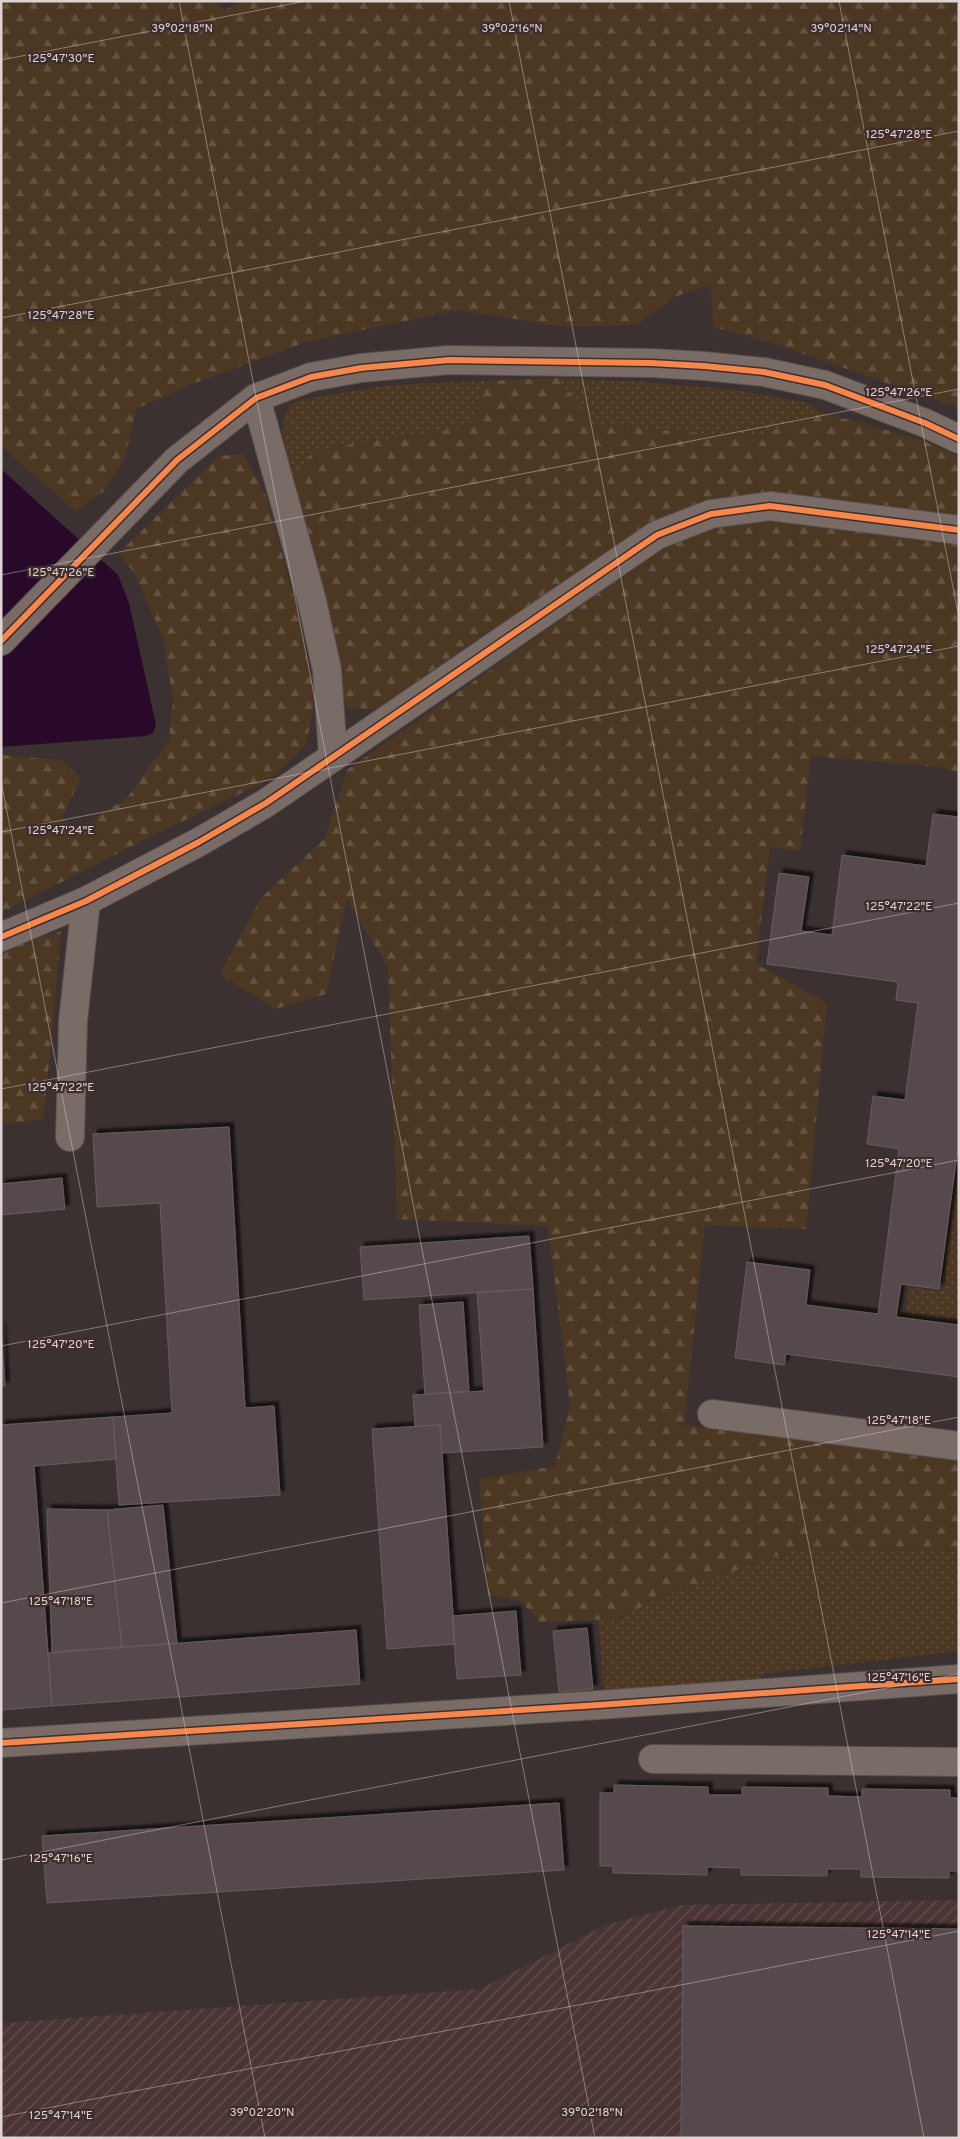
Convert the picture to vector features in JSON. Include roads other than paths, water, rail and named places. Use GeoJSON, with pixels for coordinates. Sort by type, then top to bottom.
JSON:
{"type":"FeatureCollection","features":[{"type":"Feature","properties":{"kind":"street"},"geometry":{"type":"LineString","coordinates":[[1,642],[177,460],[256,398],[312,377],[361,368],[449,360],[651,362],[764,372],[824,385],[925,423],[959,438]]}},
{"type":"Feature","properties":{"kind":"street"},"geometry":{"type":"LineString","coordinates":[[256,398],[312,602],[327,670],[333,756]]}},
{"type":"Feature","properties":{"kind":"street"},"geometry":{"type":"LineString","coordinates":[[1,937],[86,902],[199,842],[266,803],[657,535],[711,514],[770,506],[959,530]]}},
{"type":"Feature","properties":{"kind":"street"},"geometry":{"type":"LineString","coordinates":[[70,1137],[73,1020],[86,902]]}},
{"type":"Feature","properties":{"kind":"street"},"geometry":{"type":"LineString","coordinates":[[712,1414],[959,1446]]}},
{"type":"Feature","properties":{"kind":"street"},"geometry":{"type":"LineString","coordinates":[[1,1743],[609,1704],[959,1679]]}},
{"type":"Feature","properties":{"kind":"street"},"geometry":{"type":"LineString","coordinates":[[653,1759],[959,1762]]}}]}
